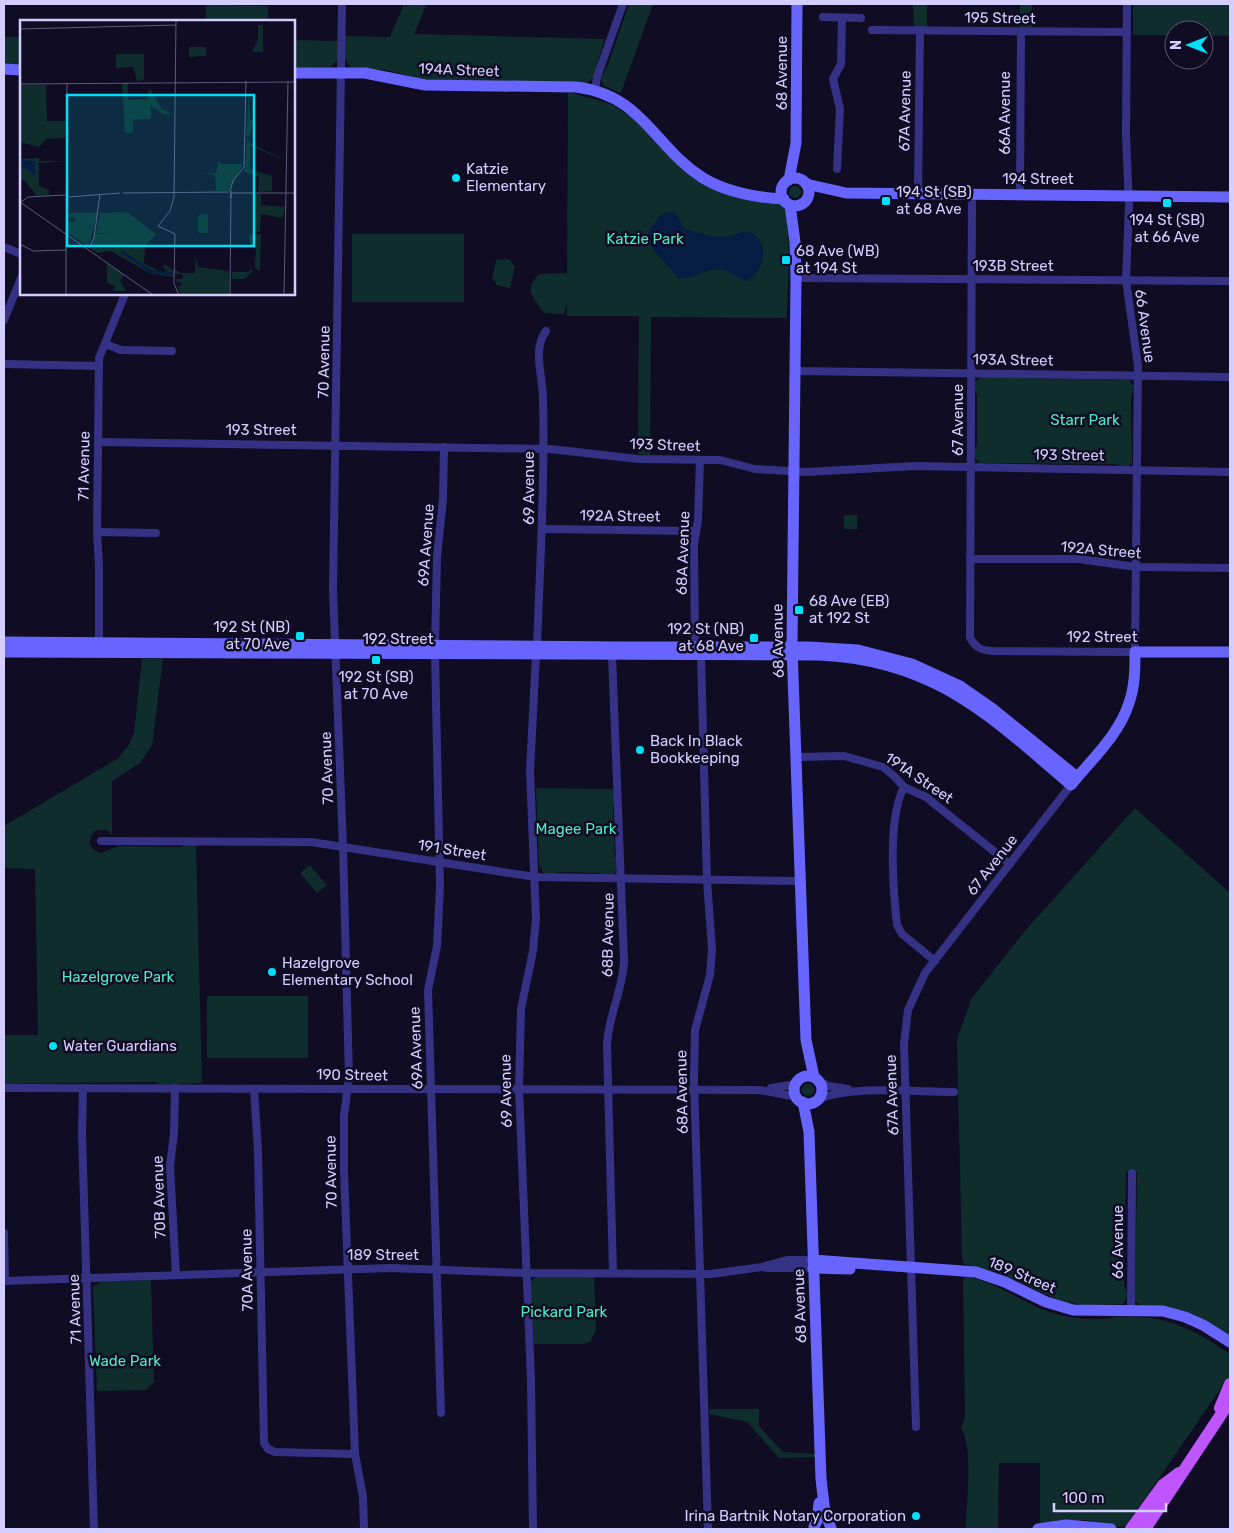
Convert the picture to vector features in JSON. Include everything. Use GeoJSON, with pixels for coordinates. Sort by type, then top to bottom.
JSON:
{"type":"FeatureCollection","features":[{"type":"Feature","properties":{"kind":"main road"},"geometry":{"type":"LineString","coordinates":[[1212,1429],[1230,1384]]}},
{"type":"Feature","properties":{"kind":"main road"},"geometry":{"type":"LineString","coordinates":[[1145,1529],[1230,1401]]}},
{"type":"Feature","properties":{"kind":"main road"},"geometry":{"type":"LineString","coordinates":[[1131,1529],[1152,1518]]}},
{"type":"Feature","properties":{"kind":"street","name":"70 Avenue"},"geometry":{"type":"LineString","coordinates":[[342,4],[333,590],[337,649],[343,846],[348,1088],[344,1138],[348,1270],[356,1454],[363,1497],[364,1529]]}},
{"type":"Feature","properties":{"kind":"street"},"geometry":{"type":"LineString","coordinates":[[595,90],[597,77],[623,4]]}},
{"type":"Feature","properties":{"kind":"street","name":"68 Avenue"},"geometry":{"type":"LineString","coordinates":[[795,183],[797,4]]}},
{"type":"Feature","properties":{"kind":"street","name":"66 Avenue"},"geometry":{"type":"LineString","coordinates":[[1127,4],[1126,136],[1129,195],[1126,280],[1138,376],[1135,652]]}},
{"type":"Feature","properties":{"kind":"street"},"geometry":{"type":"LineString","coordinates":[[824,17],[861,18]]}},
{"type":"Feature","properties":{"kind":"street"},"geometry":{"type":"LineString","coordinates":[[837,168],[840,109],[833,79],[842,64],[842,18]]}},
{"type":"Feature","properties":{"kind":"street","name":"195 Street"},"geometry":{"type":"LineString","coordinates":[[872,30],[1127,32]]}},
{"type":"Feature","properties":{"kind":"street","name":"67A Avenue"},"geometry":{"type":"LineString","coordinates":[[918,193],[920,30]]}},
{"type":"Feature","properties":{"kind":"street","name":"66A Avenue"},"geometry":{"type":"LineString","coordinates":[[1020,194],[1021,32]]}},
{"type":"Feature","properties":{"kind":"street"},"geometry":{"type":"LineString","coordinates":[[4,70],[20,70]]}},
{"type":"Feature","properties":{"kind":"street","name":"194A Street"},"geometry":{"type":"LineString","coordinates":[[295,73],[341,72],[380,74],[425,85],[567,87],[595,90]]}},
{"type":"Feature","properties":{"kind":"street","name":"194 Street"},"geometry":{"type":"LineString","coordinates":[[595,90],[612,96],[634,111],[686,165],[703,178],[720,186],[795,203],[846,193]]}},
{"type":"Feature","properties":{"kind":"street"},"geometry":{"type":"LineString","coordinates":[[795,183],[809,192],[795,203]]}},
{"type":"Feature","properties":{"kind":"street"},"geometry":{"type":"LineString","coordinates":[[795,183],[795,203]]}},
{"type":"Feature","properties":{"kind":"street","name":"194 Street"},"geometry":{"type":"LineString","coordinates":[[740,192],[795,183],[846,193],[1230,197]]}},
{"type":"Feature","properties":{"kind":"street","name":"67 Avenue"},"geometry":{"type":"LineString","coordinates":[[972,194],[970,630],[974,646]]}},
{"type":"Feature","properties":{"kind":"street","name":"68 Avenue"},"geometry":{"type":"LineString","coordinates":[[795,203],[793,651],[808,1080]]}},
{"type":"Feature","properties":{"kind":"street"},"geometry":{"type":"LineString","coordinates":[[4,247],[20,254]]}},
{"type":"Feature","properties":{"kind":"street","name":"193B Street"},"geometry":{"type":"LineString","coordinates":[[796,278],[1230,281]]}},
{"type":"Feature","properties":{"kind":"street"},"geometry":{"type":"LineString","coordinates":[[4,320],[20,280]]}},
{"type":"Feature","properties":{"kind":"street","name":"71 Avenue"},"geometry":{"type":"LineString","coordinates":[[98,643],[99,358],[125,295]]}},
{"type":"Feature","properties":{"kind":"street","name":"69 Avenue"},"geometry":{"type":"LineString","coordinates":[[532,1529],[530,1380],[519,1088],[521,1009],[536,919],[530,771],[543,529],[543,396],[539,365],[540,338],[546,331]]}},
{"type":"Feature","properties":{"kind":"street"},"geometry":{"type":"LineString","coordinates":[[105,344],[121,350],[172,351]]}},
{"type":"Feature","properties":{"kind":"street"},"geometry":{"type":"LineString","coordinates":[[4,364],[99,366]]}},
{"type":"Feature","properties":{"kind":"street","name":"193A Street"},"geometry":{"type":"LineString","coordinates":[[794,371],[1230,377]]}},
{"type":"Feature","properties":{"kind":"street","name":"193 Street"},"geometry":{"type":"LineString","coordinates":[[99,442],[542,448],[638,459],[720,460],[763,470],[794,471],[848,471],[906,466],[1230,472]]}},
{"type":"Feature","properties":{"kind":"street","name":"69A Avenue"},"geometry":{"type":"LineString","coordinates":[[441,1413],[428,990],[437,946],[440,863],[435,650],[437,557],[443,499],[444,447]]}},
{"type":"Feature","properties":{"kind":"street","name":"68A Avenue"},"geometry":{"type":"LineString","coordinates":[[700,460],[694,544],[707,881],[712,949],[710,975],[695,1030],[695,1090],[708,1529]]}},
{"type":"Feature","properties":{"kind":"street","name":"192A Street"},"geometry":{"type":"LineString","coordinates":[[543,529],[696,531]]}},
{"type":"Feature","properties":{"kind":"street"},"geometry":{"type":"LineString","coordinates":[[97,532],[156,533]]}},
{"type":"Feature","properties":{"kind":"street","name":"192A Street"},"geometry":{"type":"LineString","coordinates":[[970,559],[1079,560],[1136,567],[1230,568]]}},
{"type":"Feature","properties":{"kind":"street","name":"192 Street"},"geometry":{"type":"LineString","coordinates":[[4,642],[337,649],[793,651],[832,656],[876,662],[933,681],[961,696],[1074,781]]}},
{"type":"Feature","properties":{"kind":"street","name":"192 Street"},"geometry":{"type":"LineString","coordinates":[[974,646],[982,650],[992,651],[1230,652]]}},
{"type":"Feature","properties":{"kind":"street","name":"192 Street"},"geometry":{"type":"LineString","coordinates":[[4,652],[337,649]]}},
{"type":"Feature","properties":{"kind":"street","name":"192 Street"},"geometry":{"type":"LineString","coordinates":[[435,650],[451,654],[537,651]]}},
{"type":"Feature","properties":{"kind":"street","name":"68B Avenue"},"geometry":{"type":"LineString","coordinates":[[613,1273],[607,1090],[608,1026],[624,974],[616,651]]}},
{"type":"Feature","properties":{"kind":"street"},"geometry":{"type":"LineString","coordinates":[[1074,781],[1116,729],[1125,713],[1132,693],[1135,652]]}},
{"type":"Feature","properties":{"kind":"street","name":"191A Street"},"geometry":{"type":"LineString","coordinates":[[796,756],[844,756],[870,762],[888,772],[904,787],[926,797],[1010,864]]}},
{"type":"Feature","properties":{"kind":"street","name":"67 Avenue"},"geometry":{"type":"LineString","coordinates":[[935,961],[1074,781]]}},
{"type":"Feature","properties":{"kind":"street"},"geometry":{"type":"LineString","coordinates":[[904,787],[898,798],[894,828],[897,925],[902,934],[935,961]]}},
{"type":"Feature","properties":{"kind":"street","name":"191 Street"},"geometry":{"type":"LineString","coordinates":[[101,841],[295,841],[343,846],[535,877],[622,880],[800,881]]}},
{"type":"Feature","properties":{"kind":"street","name":"67A Avenue"},"geometry":{"type":"LineString","coordinates":[[916,1427],[904,1044],[907,1015],[918,986],[935,961]]}},
{"type":"Feature","properties":{"kind":"street"},"geometry":{"type":"LineString","coordinates":[[808,1080],[822,1091],[808,1100]]}},
{"type":"Feature","properties":{"kind":"street"},"geometry":{"type":"LineString","coordinates":[[808,1080],[808,1100]]}},
{"type":"Feature","properties":{"kind":"street","name":"190 Street"},"geometry":{"type":"LineString","coordinates":[[4,1088],[759,1090],[808,1080],[857,1091],[954,1092]]}},
{"type":"Feature","properties":{"kind":"street","name":"71 Avenue"},"geometry":{"type":"LineString","coordinates":[[83,1088],[82,1134],[88,1279],[94,1529]]}},
{"type":"Feature","properties":{"kind":"street","name":"70B Avenue"},"geometry":{"type":"LineString","coordinates":[[176,1088],[175,1129],[170,1166],[176,1275]]}},
{"type":"Feature","properties":{"kind":"street","name":"70A Avenue"},"geometry":{"type":"LineString","coordinates":[[254,1088],[258,1151],[264,1443],[268,1449],[310,1454],[356,1454]]}},
{"type":"Feature","properties":{"kind":"street","name":"190 Street"},"geometry":{"type":"LineString","coordinates":[[759,1090],[808,1100],[857,1091]]}},
{"type":"Feature","properties":{"kind":"street","name":"68 Avenue"},"geometry":{"type":"LineString","coordinates":[[808,1100],[821,1479],[825,1513],[832,1529]]}},
{"type":"Feature","properties":{"kind":"street","name":"66 Avenue"},"geometry":{"type":"LineString","coordinates":[[1131,1312],[1132,1173]]}},
{"type":"Feature","properties":{"kind":"street"},"geometry":{"type":"LineString","coordinates":[[4,1233],[5,1281]]}},
{"type":"Feature","properties":{"kind":"street","name":"189 Street"},"geometry":{"type":"LineString","coordinates":[[5,1281],[391,1268],[525,1273],[700,1274],[762,1267],[813,1264],[863,1269],[879,1266],[911,1267],[980,1273],[1046,1302],[1066,1308],[1131,1312],[1163,1311],[1185,1317],[1203,1325],[1230,1342]]}},
{"type":"Feature","properties":{"kind":"street","name":"189 Street"},"geometry":{"type":"LineString","coordinates":[[1153,1312],[1191,1326],[1230,1352]]}},
{"type":"Feature","properties":{"kind":"street","name":"68 Avenue"},"geometry":{"type":"LineString","coordinates":[[813,1528],[819,1514],[821,1479]]}},
{"type":"Feature","properties":{"kind":"street"},"geometry":{"type":"LineString","coordinates":[[813,1528],[824,1524],[832,1529]]}},
{"type":"Feature","properties":{"kind":"street"},"geometry":{"type":"LineString","coordinates":[[1038,1529],[1066,1524],[1111,1529]]}},
{"type":"Feature","properties":{"kind":"green space"},"geometry":{"type":"Polygon","coordinates":[[[404,4],[427,4],[414,34],[604,39],[594,77],[587,83],[426,80],[385,70],[351,67],[345,57],[345,36],[390,37],[404,4]]]}},
{"type":"Feature","properties":{"kind":"green space"},"geometry":{"type":"Polygon","coordinates":[[[629,4],[653,4],[621,93],[604,86],[601,78],[608,65],[629,4]]]}},
{"type":"Feature","properties":{"kind":"green space"},"geometry":{"type":"Polygon","coordinates":[[[913,4],[927,4],[927,27],[914,27],[913,4]]]}},
{"type":"Feature","properties":{"kind":"green space"},"geometry":{"type":"Polygon","coordinates":[[[1020,4],[1032,4],[1032,28],[1020,28],[1020,4]]]}},
{"type":"Feature","properties":{"kind":"green space"},"geometry":{"type":"Polygon","coordinates":[[[1133,4],[1230,4],[1230,36],[1214,35],[1214,20],[1164,20],[1164,35],[1133,35],[1133,4]]]}},
{"type":"Feature","properties":{"kind":"green space"},"geometry":{"type":"Polygon","coordinates":[[[206,5],[268,6],[268,20],[206,20],[206,5]]]}},
{"type":"Feature","properties":{"kind":"green space"},"geometry":{"type":"Polygon","coordinates":[[[4,37],[20,37],[20,64],[4,64],[4,37]]]}},
{"type":"Feature","properties":{"kind":"green space"},"geometry":{"type":"Polygon","coordinates":[[[295,40],[338,41],[337,61],[330,67],[295,68],[295,40]]]}},
{"type":"Feature","properties":{"kind":"green space","name":"Katzie Park"},"geometry":{"type":"Polygon","coordinates":[[[568,92],[611,104],[635,119],[680,167],[698,181],[781,203],[785,211],[789,239],[787,318],[651,317],[650,455],[638,454],[639,316],[567,316],[567,304],[564,314],[544,313],[531,294],[531,285],[539,274],[567,273],[568,92]]]}},
{"type":"Feature","properties":{"kind":"green space"},"geometry":{"type":"Polygon","coordinates":[[[793,186],[797,186],[801,192],[797,198],[793,198],[789,194],[789,190],[793,186]]]}},
{"type":"Feature","properties":{"kind":"green space"},"geometry":{"type":"Polygon","coordinates":[[[352,234],[464,234],[464,302],[352,302],[352,234]]]}},
{"type":"Feature","properties":{"kind":"green space"},"geometry":{"type":"Polygon","coordinates":[[[509,259],[515,267],[510,288],[497,285],[492,278],[496,260],[509,259]]]}},
{"type":"Feature","properties":{"kind":"green space","name":"Starr Park"},"geometry":{"type":"Polygon","coordinates":[[[981,377],[1129,380],[1134,387],[1131,398],[1132,463],[1127,467],[1114,464],[980,463],[975,458],[974,452],[977,444],[977,395],[974,387],[975,382],[981,377]]]}},
{"type":"Feature","properties":{"kind":"green space"},"geometry":{"type":"Polygon","coordinates":[[[844,515],[857,515],[857,529],[844,529],[844,515]]]}},
{"type":"Feature","properties":{"kind":"green space","name":"Hazelgrove Park"},"geometry":{"type":"Polygon","coordinates":[[[142,659],[163,659],[152,745],[140,763],[112,781],[112,835],[107,830],[96,830],[91,837],[90,843],[93,849],[101,853],[118,846],[181,847],[186,844],[196,844],[202,1083],[160,1085],[155,1082],[4,1084],[4,1035],[38,1035],[35,869],[4,868],[4,826],[117,759],[129,745],[134,733],[142,659]]]}},
{"type":"Feature","properties":{"kind":"green space","name":"Magee Park"},"geometry":{"type":"Polygon","coordinates":[[[536,788],[612,789],[615,795],[613,807],[615,857],[618,862],[615,873],[610,875],[562,872],[546,874],[543,872],[539,865],[536,788]]]}},
{"type":"Feature","properties":{"kind":"green space"},"geometry":{"type":"Polygon","coordinates":[[[1135,808],[1230,893],[1230,1338],[1141,1306],[1135,1301],[1137,1172],[1126,1172],[1124,1285],[1128,1296],[1123,1304],[1083,1305],[1060,1301],[996,1272],[964,1264],[962,1258],[957,1039],[972,998],[1024,932],[1135,808]]]}},
{"type":"Feature","properties":{"kind":"green space"},"geometry":{"type":"Polygon","coordinates":[[[310,865],[327,885],[317,893],[300,873],[310,865]]]}},
{"type":"Feature","properties":{"kind":"green space"},"geometry":{"type":"Polygon","coordinates":[[[207,996],[308,996],[308,1058],[207,1058],[207,996]]]}},
{"type":"Feature","properties":{"kind":"green space"},"geometry":{"type":"Polygon","coordinates":[[[810,1084],[813,1085],[813,1095],[806,1096],[803,1095],[802,1088],[803,1085],[810,1084]]]}},
{"type":"Feature","properties":{"kind":"green space"},"geometry":{"type":"Polygon","coordinates":[[[965,1276],[990,1284],[1048,1311],[1066,1316],[1095,1319],[1135,1317],[1164,1321],[1190,1330],[1230,1354],[1230,1375],[1126,1526],[1118,1527],[1085,1520],[1040,1524],[1040,1463],[999,1463],[998,1529],[966,1528],[968,1462],[965,1437],[961,1427],[965,1418],[963,1282],[965,1276]]]}},
{"type":"Feature","properties":{"kind":"green space","name":"Pickard Park"},"geometry":{"type":"Polygon","coordinates":[[[536,1277],[594,1277],[596,1330],[590,1342],[582,1344],[534,1344],[530,1281],[536,1277]]]}},
{"type":"Feature","properties":{"kind":"green space","name":"Wade Park"},"geometry":{"type":"Polygon","coordinates":[[[151,1280],[154,1382],[146,1390],[97,1391],[93,1287],[101,1282],[151,1280]]]}},
{"type":"Feature","properties":{"kind":"green space"},"geometry":{"type":"Polygon","coordinates":[[[709,1409],[759,1409],[759,1426],[783,1452],[815,1454],[815,1457],[779,1458],[747,1422],[709,1414],[709,1409]]]}},
{"type":"Feature","properties":{"kind":"water"},"geometry":{"type":"Polygon","coordinates":[[[669,212],[676,213],[684,228],[695,232],[721,238],[747,231],[755,235],[763,247],[762,262],[758,269],[747,281],[724,270],[709,270],[687,279],[686,277],[679,279],[655,252],[648,240],[650,228],[660,215],[669,212]]]}},
{"type":"Feature","properties":{"kind":"place","name":"Katzie Elementary"},"geometry":{"type":"Point","coordinates":[456,178]}},
{"type":"Feature","properties":{"kind":"place","name":"194 St (SB) at 68 Ave"},"geometry":{"type":"Point","coordinates":[886,201]}},
{"type":"Feature","properties":{"kind":"place","name":"194 St (SB) at 66 Ave"},"geometry":{"type":"Point","coordinates":[1167,203]}},
{"type":"Feature","properties":{"kind":"place","name":"68 Ave (WB) at 194 St"},"geometry":{"type":"Point","coordinates":[786,260]}},
{"type":"Feature","properties":{"kind":"place","name":"68 Ave (EB) at 192 St"},"geometry":{"type":"Point","coordinates":[799,610]}},
{"type":"Feature","properties":{"kind":"place","name":"192 St (NB) at 70 Ave"},"geometry":{"type":"Point","coordinates":[300,636]}},
{"type":"Feature","properties":{"kind":"place","name":"192 St (NB) at 68 Ave"},"geometry":{"type":"Point","coordinates":[754,638]}},
{"type":"Feature","properties":{"kind":"place","name":"192 St (SB) at 70 Ave"},"geometry":{"type":"Point","coordinates":[376,660]}},
{"type":"Feature","properties":{"kind":"place","name":"Back In Black Bookkeeping"},"geometry":{"type":"Point","coordinates":[640,750]}},
{"type":"Feature","properties":{"kind":"place","name":"Hazelgrove Elementary School"},"geometry":{"type":"Point","coordinates":[272,972]}},
{"type":"Feature","properties":{"kind":"place","name":"Water Guardians"},"geometry":{"type":"Point","coordinates":[53,1046]}},
{"type":"Feature","properties":{"kind":"place","name":"Irina Bartnik Notary Corporation"},"geometry":{"type":"Point","coordinates":[916,1516]}}]}
